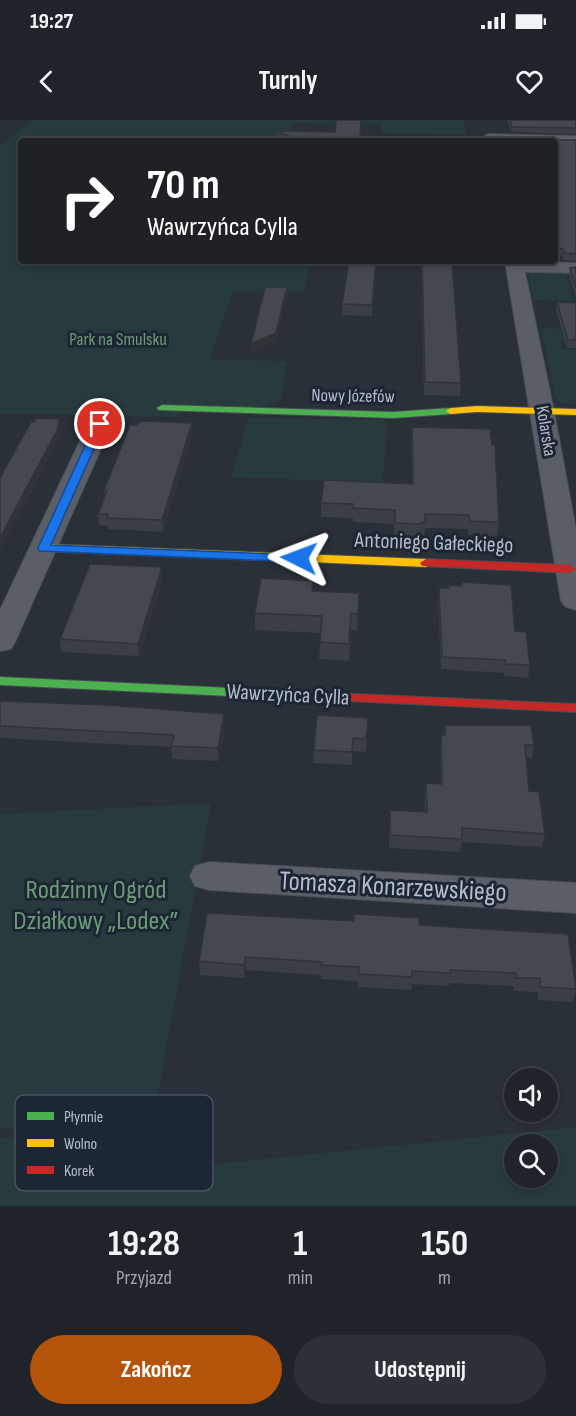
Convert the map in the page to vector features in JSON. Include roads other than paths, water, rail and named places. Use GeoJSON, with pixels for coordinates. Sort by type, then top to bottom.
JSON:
{"type":"FeatureCollection","features":[{"type":"Feature","properties":{"kind":"street"},"geometry":{"type":"LineString","coordinates":[[488,135],[541,138]]}},
{"type":"Feature","properties":{"kind":"street"},"geometry":{"type":"LineString","coordinates":[[558,139],[576,140]]}},
{"type":"Feature","properties":{"kind":"street"},"geometry":{"type":"LineString","coordinates":[[514,264],[576,268]]}},
{"type":"Feature","properties":{"kind":"street","name":"Kolarska"},"geometry":{"type":"LineString","coordinates":[[514,264],[543,411],[576,601]]}},
{"type":"Feature","properties":{"kind":"street","name":"Nowy Józefów"},"geometry":{"type":"LineString","coordinates":[[162,408],[393,415],[477,409],[576,412]]}},
{"type":"Feature","properties":{"kind":"street"},"geometry":{"type":"LineString","coordinates":[[0,642],[100,424]]}},
{"type":"Feature","properties":{"kind":"street","name":"Antoniego Gałeckiego"},"geometry":{"type":"LineString","coordinates":[[44,548],[570,569]]}},
{"type":"Feature","properties":{"kind":"street","name":"Wawrzyńca Cylla"},"geometry":{"type":"LineString","coordinates":[[0,681],[576,708]]}},
{"type":"Feature","properties":{"kind":"street","name":"Tomasza Konarzewskiego"},"geometry":{"type":"LineString","coordinates":[[209,876],[576,898]]}},
{"type":"Feature","properties":{"kind":"park label","name":"Park na Smulsku"},"geometry":{"type":"Point","coordinates":[118,339]}},
{"type":"Feature","properties":{"kind":"park label","name":"Rodzinny Ogród Działkowy „Lodex”"},"geometry":{"type":"Point","coordinates":[96,906]}}]}
